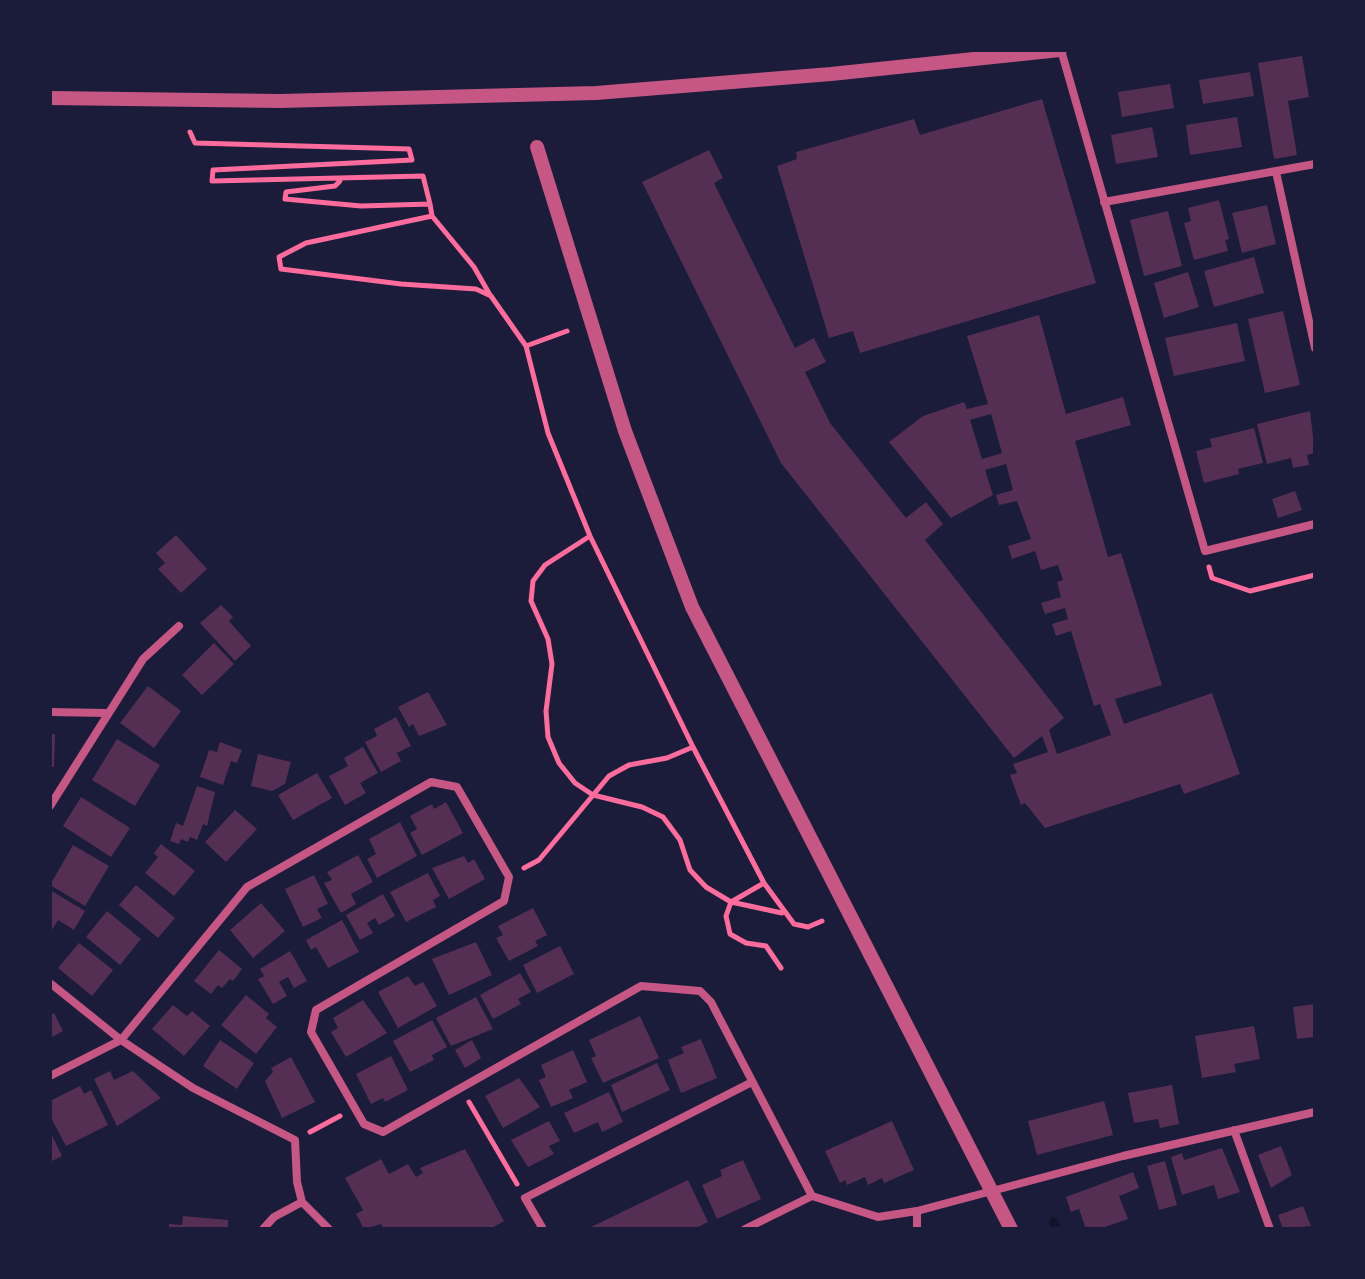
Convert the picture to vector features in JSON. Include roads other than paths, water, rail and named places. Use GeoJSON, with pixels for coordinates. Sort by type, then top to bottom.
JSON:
{"type":"FeatureCollection","features":[{"type":"Feature","properties":{"kind":"street"},"geometry":{"type":"LineString","coordinates":[[50,98],[280,101],[596,93],[831,74],[1060,50],[1205,551],[1315,524]]}},
{"type":"Feature","properties":{"kind":"street"},"geometry":{"type":"LineString","coordinates":[[537,147],[625,431],[692,607],[745,715],[995,1192],[1011,1229]]}},
{"type":"Feature","properties":{"kind":"street"},"geometry":{"type":"LineString","coordinates":[[1104,202],[1315,164]]}},
{"type":"Feature","properties":{"kind":"street"},"geometry":{"type":"LineString","coordinates":[[1276,172],[1315,348]]}},
{"type":"Feature","properties":{"kind":"street"},"geometry":{"type":"LineString","coordinates":[[50,806],[143,659],[179,626]]}},
{"type":"Feature","properties":{"kind":"street"},"geometry":{"type":"LineString","coordinates":[[50,712],[106,713]]}},
{"type":"Feature","properties":{"kind":"street"},"geometry":{"type":"LineString","coordinates":[[50,1076],[121,1040],[247,887],[431,782],[457,787],[509,877],[504,901],[316,1010],[311,1032],[364,1124],[383,1132],[641,986],[700,991],[711,1002],[812,1196]]}},
{"type":"Feature","properties":{"kind":"street"},"geometry":{"type":"LineString","coordinates":[[50,983],[121,1040],[193,1088],[295,1140],[297,1182],[302,1202],[329,1229]]}},
{"type":"Feature","properties":{"kind":"street"},"geometry":{"type":"LineString","coordinates":[[543,1229],[525,1198],[752,1082]]}},
{"type":"Feature","properties":{"kind":"street"},"geometry":{"type":"LineString","coordinates":[[745,1229],[812,1196],[878,1217],[917,1211],[1315,1112]]}},
{"type":"Feature","properties":{"kind":"street"},"geometry":{"type":"LineString","coordinates":[[1234,1130],[1270,1229]]}},
{"type":"Feature","properties":{"kind":"street"},"geometry":{"type":"LineString","coordinates":[[263,1229],[274,1217],[302,1202]]}},
{"type":"Feature","properties":{"kind":"street"},"geometry":{"type":"LineString","coordinates":[[917,1211],[917,1229]]}},
{"type":"Feature","properties":{"kind":"waterway"},"geometry":{"type":"LineString","coordinates":[[1054,1222],[1057,1229]]}}]}
